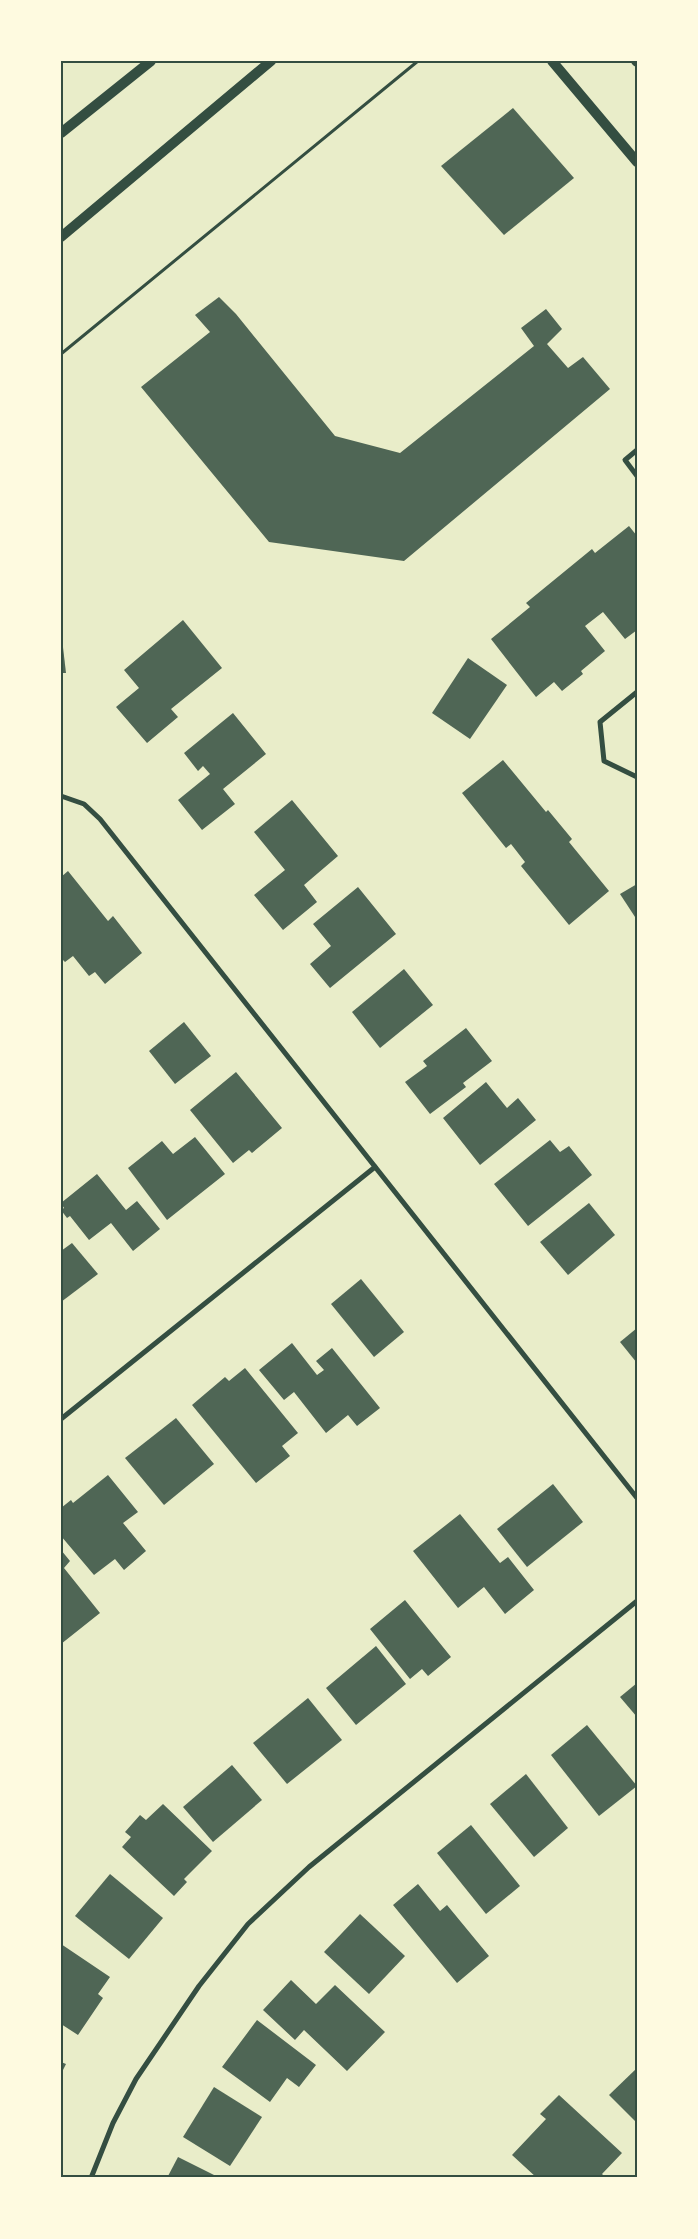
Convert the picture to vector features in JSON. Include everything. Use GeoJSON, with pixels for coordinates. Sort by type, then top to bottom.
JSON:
{"type":"FeatureCollection","features":[{"type":"Feature","properties":{"kind":"main road"},"geometry":{"type":"LineString","coordinates":[[61,133],[151,61]]}},
{"type":"Feature","properties":{"kind":"main road"},"geometry":{"type":"LineString","coordinates":[[61,237],[271,61]]}},
{"type":"Feature","properties":{"kind":"main road"},"geometry":{"type":"LineString","coordinates":[[552,61],[637,162]]}},
{"type":"Feature","properties":{"kind":"street"},"geometry":{"type":"LineString","coordinates":[[637,450],[625,460],[637,476]]}},
{"type":"Feature","properties":{"kind":"street"},"geometry":{"type":"LineString","coordinates":[[637,692],[600,722],[604,761],[637,777]]}},
{"type":"Feature","properties":{"kind":"street"},"geometry":{"type":"LineString","coordinates":[[61,796],[84,804],[100,819],[637,1498]]}},
{"type":"Feature","properties":{"kind":"street"},"geometry":{"type":"LineString","coordinates":[[61,1420],[375,1167]]}},
{"type":"Feature","properties":{"kind":"street"},"geometry":{"type":"LineString","coordinates":[[91,2178],[113,2123],[136,2079],[199,1986],[248,1924],[309,1867],[637,1601]]}},
{"type":"Feature","properties":{"kind":"path"},"geometry":{"type":"LineString","coordinates":[[61,354],[418,61]]}},
{"type":"Feature","properties":{"kind":"building"},"geometry":{"type":"Polygon","coordinates":[[[513,108],[574,178],[504,235],[441,166],[513,108]]]}},
{"type":"Feature","properties":{"kind":"building"},"geometry":{"type":"Polygon","coordinates":[[[219,297],[236,314],[335,436],[400,453],[534,346],[521,328],[546,309],[562,329],[547,344],[568,368],[583,357],[610,389],[404,561],[269,542],[141,387],[210,332],[195,315],[219,297]]]}},
{"type":"Feature","properties":{"kind":"building"},"geometry":{"type":"Polygon","coordinates":[[[629,526],[637,536],[637,630],[625,639],[603,612],[585,626],[605,651],[581,671],[583,674],[562,691],[554,682],[536,697],[491,639],[530,607],[526,603],[592,549],[595,553],[629,526]]]}},
{"type":"Feature","properties":{"kind":"building"},"geometry":{"type":"Polygon","coordinates":[[[183,620],[222,668],[171,709],[178,717],[147,743],[116,707],[139,688],[124,670],[183,620]]]}},
{"type":"Feature","properties":{"kind":"building"},"geometry":{"type":"Polygon","coordinates":[[[61,630],[66,673],[61,673],[61,630]]]}},
{"type":"Feature","properties":{"kind":"building"},"geometry":{"type":"Polygon","coordinates":[[[468,658],[507,685],[470,739],[432,713],[468,658]]]}},
{"type":"Feature","properties":{"kind":"building"},"geometry":{"type":"Polygon","coordinates":[[[233,713],[266,754],[223,789],[235,804],[202,830],[178,800],[210,774],[203,766],[198,771],[184,753],[233,713]]]}},
{"type":"Feature","properties":{"kind":"building"},"geometry":{"type":"Polygon","coordinates":[[[503,760],[546,812],[548,810],[572,839],[569,842],[609,891],[569,925],[521,866],[525,862],[511,844],[506,848],[462,793],[503,760]]]}},
{"type":"Feature","properties":{"kind":"building"},"geometry":{"type":"Polygon","coordinates":[[[292,800],[338,856],[304,885],[317,902],[283,930],[254,895],[285,870],[254,832],[292,800]]]}},
{"type":"Feature","properties":{"kind":"building"},"geometry":{"type":"Polygon","coordinates":[[[68,871],[108,921],[113,916],[142,953],[105,984],[95,972],[89,976],[73,956],[65,962],[61,958],[61,877],[68,871]]]}},
{"type":"Feature","properties":{"kind":"building"},"geometry":{"type":"Polygon","coordinates":[[[637,884],[637,920],[620,894],[637,884]]]}},
{"type":"Feature","properties":{"kind":"building"},"geometry":{"type":"Polygon","coordinates":[[[358,887],[396,934],[330,988],[310,964],[331,946],[313,924],[358,887]]]}},
{"type":"Feature","properties":{"kind":"building"},"geometry":{"type":"Polygon","coordinates":[[[404,969],[433,1005],[380,1048],[352,1012],[404,969]]]}},
{"type":"Feature","properties":{"kind":"building"},"geometry":{"type":"Polygon","coordinates":[[[184,1022],[211,1056],[175,1084],[149,1051],[184,1022]]]}},
{"type":"Feature","properties":{"kind":"building"},"geometry":{"type":"Polygon","coordinates":[[[466,1028],[492,1061],[463,1083],[466,1087],[430,1114],[405,1082],[427,1066],[423,1061],[466,1028]]]}},
{"type":"Feature","properties":{"kind":"building"},"geometry":{"type":"Polygon","coordinates":[[[236,1072],[282,1128],[252,1153],[249,1150],[233,1163],[190,1110],[236,1072]]]}},
{"type":"Feature","properties":{"kind":"building"},"geometry":{"type":"Polygon","coordinates":[[[486,1082],[507,1108],[518,1098],[536,1120],[480,1165],[443,1118],[486,1082]]]}},
{"type":"Feature","properties":{"kind":"building"},"geometry":{"type":"Polygon","coordinates":[[[195,1137],[225,1174],[167,1220],[128,1168],[162,1141],[173,1154],[195,1137]]]}},
{"type":"Feature","properties":{"kind":"building"},"geometry":{"type":"Polygon","coordinates":[[[550,1140],[560,1152],[569,1146],[592,1175],[528,1226],[494,1184],[550,1140]]]}},
{"type":"Feature","properties":{"kind":"building"},"geometry":{"type":"Polygon","coordinates":[[[97,1174],[126,1210],[137,1201],[160,1229],[133,1251],[111,1223],[89,1240],[70,1216],[67,1218],[61,1210],[64,1208],[61,1203],[97,1174]]]}},
{"type":"Feature","properties":{"kind":"building"},"geometry":{"type":"Polygon","coordinates":[[[589,1203],[615,1235],[568,1275],[540,1242],[589,1203]]]}},
{"type":"Feature","properties":{"kind":"building"},"geometry":{"type":"Polygon","coordinates":[[[72,1243],[98,1274],[61,1302],[61,1251],[72,1243]]]}},
{"type":"Feature","properties":{"kind":"building"},"geometry":{"type":"Polygon","coordinates":[[[361,1279],[404,1332],[374,1357],[331,1304],[361,1279]]]}},
{"type":"Feature","properties":{"kind":"building"},"geometry":{"type":"Polygon","coordinates":[[[637,1328],[637,1363],[620,1342],[637,1328]]]}},
{"type":"Feature","properties":{"kind":"building"},"geometry":{"type":"Polygon","coordinates":[[[292,1343],[317,1375],[324,1370],[316,1361],[332,1348],[380,1408],[357,1426],[348,1415],[326,1433],[294,1392],[284,1400],[259,1370],[292,1343]]]}},
{"type":"Feature","properties":{"kind":"building"},"geometry":{"type":"Polygon","coordinates":[[[245,1368],[298,1433],[282,1446],[290,1456],[256,1483],[192,1405],[225,1377],[229,1381],[245,1368]]]}},
{"type":"Feature","properties":{"kind":"building"},"geometry":{"type":"Polygon","coordinates":[[[176,1418],[214,1464],[164,1505],[125,1458],[176,1418]]]}},
{"type":"Feature","properties":{"kind":"building"},"geometry":{"type":"Polygon","coordinates":[[[108,1475],[138,1512],[123,1523],[146,1551],[124,1570],[115,1559],[94,1575],[61,1536],[61,1508],[71,1500],[73,1503],[108,1475]]]}},
{"type":"Feature","properties":{"kind":"building"},"geometry":{"type":"Polygon","coordinates":[[[553,1484],[583,1522],[527,1567],[497,1529],[553,1484]]]}},
{"type":"Feature","properties":{"kind":"building"},"geometry":{"type":"Polygon","coordinates":[[[460,1514],[500,1563],[508,1557],[534,1590],[505,1614],[484,1587],[458,1608],[413,1551],[460,1514]]]}},
{"type":"Feature","properties":{"kind":"building"},"geometry":{"type":"Polygon","coordinates":[[[61,1550],[70,1561],[64,1568],[100,1613],[61,1644],[61,1550]]]}},
{"type":"Feature","properties":{"kind":"building"},"geometry":{"type":"Polygon","coordinates":[[[405,1600],[451,1657],[428,1676],[422,1669],[410,1679],[370,1629],[405,1600]]]}},
{"type":"Feature","properties":{"kind":"building"},"geometry":{"type":"Polygon","coordinates":[[[376,1646],[406,1684],[356,1725],[326,1688],[376,1646]]]}},
{"type":"Feature","properties":{"kind":"building"},"geometry":{"type":"Polygon","coordinates":[[[637,1683],[637,1717],[620,1697],[637,1683]]]}},
{"type":"Feature","properties":{"kind":"building"},"geometry":{"type":"Polygon","coordinates":[[[308,1698],[342,1740],[287,1784],[253,1743],[308,1698]]]}},
{"type":"Feature","properties":{"kind":"building"},"geometry":{"type":"Polygon","coordinates":[[[587,1725],[637,1786],[599,1816],[551,1755],[587,1725]]]}},
{"type":"Feature","properties":{"kind":"building"},"geometry":{"type":"Polygon","coordinates":[[[232,1765],[262,1800],[213,1842],[183,1807],[232,1765]]]}},
{"type":"Feature","properties":{"kind":"building"},"geometry":{"type":"Polygon","coordinates":[[[526,1774],[568,1828],[534,1857],[490,1804],[526,1774]]]}},
{"type":"Feature","properties":{"kind":"building"},"geometry":{"type":"Polygon","coordinates":[[[163,1804],[212,1851],[184,1879],[187,1882],[174,1896],[122,1847],[131,1837],[125,1832],[140,1815],[146,1820],[163,1804]]]}},
{"type":"Feature","properties":{"kind":"building"},"geometry":{"type":"Polygon","coordinates":[[[471,1825],[520,1886],[486,1914],[437,1853],[471,1825]]]}},
{"type":"Feature","properties":{"kind":"building"},"geometry":{"type":"Polygon","coordinates":[[[110,1874],[163,1918],[129,1959],[75,1916],[110,1874]]]}},
{"type":"Feature","properties":{"kind":"building"},"geometry":{"type":"Polygon","coordinates":[[[418,1884],[440,1911],[447,1905],[489,1956],[457,1983],[393,1905],[418,1884]]]}},
{"type":"Feature","properties":{"kind":"building"},"geometry":{"type":"Polygon","coordinates":[[[360,1914],[405,1956],[369,1994],[324,1952],[360,1914]]]}},
{"type":"Feature","properties":{"kind":"building"},"geometry":{"type":"Polygon","coordinates":[[[61,1944],[110,1977],[98,1994],[103,1998],[78,2035],[61,2024],[61,1944]]]}},
{"type":"Feature","properties":{"kind":"building"},"geometry":{"type":"Polygon","coordinates":[[[291,1980],[316,2004],[335,1985],[385,2032],[347,2071],[304,2030],[295,2040],[263,2010],[291,1980]]]}},
{"type":"Feature","properties":{"kind":"building"},"geometry":{"type":"Polygon","coordinates":[[[257,2020],[316,2065],[299,2087],[287,2078],[270,2102],[222,2067],[257,2020]]]}},
{"type":"Feature","properties":{"kind":"building"},"geometry":{"type":"Polygon","coordinates":[[[61,2062],[66,2064],[61,2074],[61,2062]]]}},
{"type":"Feature","properties":{"kind":"building"},"geometry":{"type":"Polygon","coordinates":[[[637,2068],[637,2123],[609,2095],[637,2068]]]}},
{"type":"Feature","properties":{"kind":"building"},"geometry":{"type":"Polygon","coordinates":[[[214,2087],[262,2117],[230,2166],[183,2137],[214,2087]]]}},
{"type":"Feature","properties":{"kind":"building"},"geometry":{"type":"Polygon","coordinates":[[[559,2095],[622,2153],[602,2174],[606,2178],[537,2178],[512,2155],[546,2119],[540,2114],[559,2095]]]}},
{"type":"Feature","properties":{"kind":"building"},"geometry":{"type":"Polygon","coordinates":[[[178,2157],[220,2178],[167,2178],[178,2157]]]}}]}
